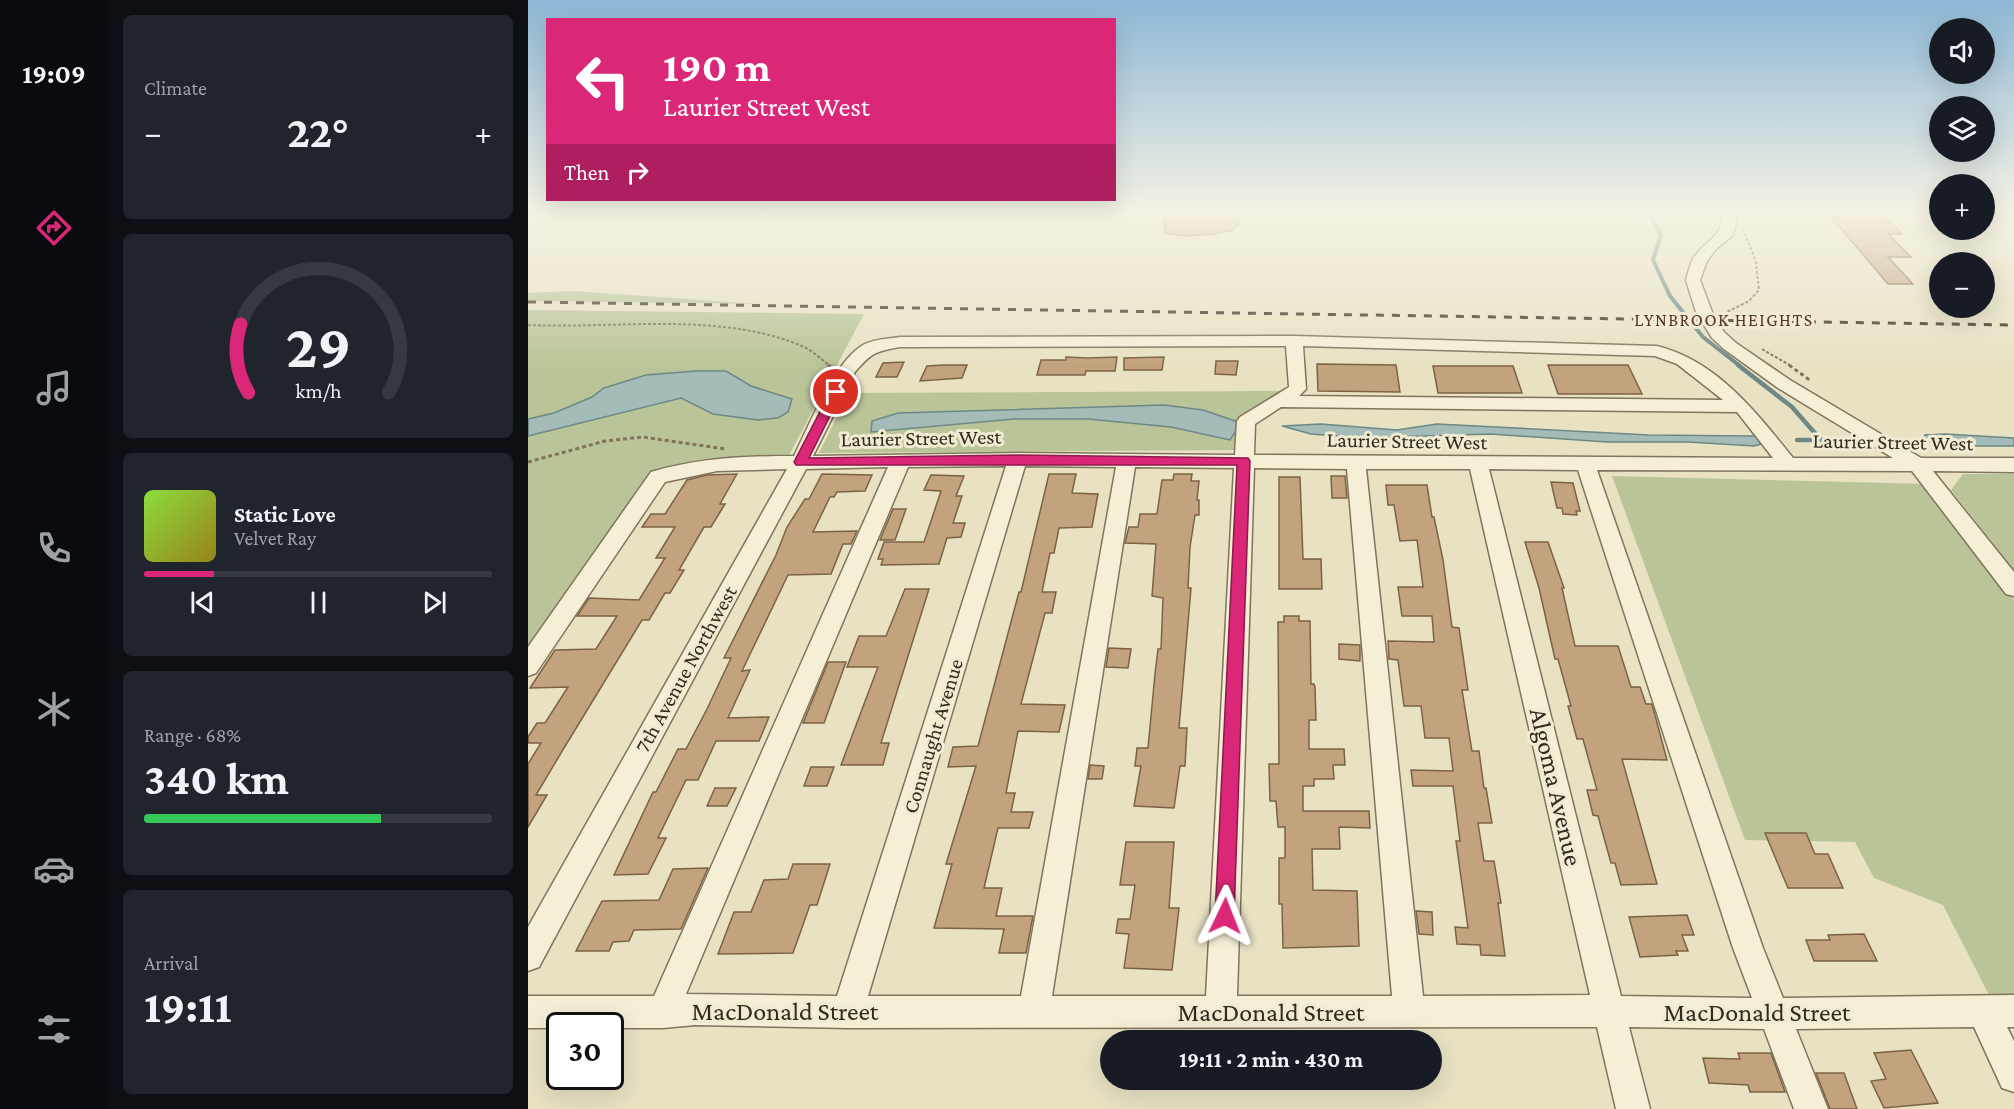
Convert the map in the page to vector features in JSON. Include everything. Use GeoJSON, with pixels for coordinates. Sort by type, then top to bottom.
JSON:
{"type":"FeatureCollection","features":[{"type":"Feature","properties":{"kind":"street"},"geometry":{"type":"LineString","coordinates":[[1699,263],[1693,280],[1704,312],[1718,335],[1784,384],[1918,465],[2014,588]]}},
{"type":"Feature","properties":{"kind":"street"},"geometry":{"type":"LineString","coordinates":[[1221,1012],[1246,422],[1297,389],[1294,341]]}},
{"type":"Feature","properties":{"kind":"street","name":"7th Avenue Northwest"},"geometry":{"type":"LineString","coordinates":[[528,956],[800,462],[842,380],[856,358],[870,347],[900,342],[1294,341],[1658,351],[1683,360],[1742,406],[1787,463]]}},
{"type":"Feature","properties":{"kind":"street"},"geometry":{"type":"LineString","coordinates":[[1278,401],[1742,406]]}},
{"type":"Feature","properties":{"kind":"street","name":"Laurier Street West"},"geometry":{"type":"LineString","coordinates":[[528,666],[658,477],[680,469],[701,466],[800,462],[1018,459],[1586,465],[1787,463],[2014,465]]}},
{"type":"Feature","properties":{"kind":"street","name":"Connaught Avenue"},"geometry":{"type":"LineString","coordinates":[[848,1012],[1018,459]]}},
{"type":"Feature","properties":{"kind":"street"},"geometry":{"type":"LineString","coordinates":[[663,1012],[901,460]]}},
{"type":"Feature","properties":{"kind":"street"},"geometry":{"type":"LineString","coordinates":[[1034,1012],[1127,460]]}},
{"type":"Feature","properties":{"kind":"street"},"geometry":{"type":"LineString","coordinates":[[1356,463],[1409,1012]]}},
{"type":"Feature","properties":{"kind":"street","name":"Algoma Avenue"},"geometry":{"type":"LineString","coordinates":[[1478,464],[1633,1109]]}},
{"type":"Feature","properties":{"kind":"street"},"geometry":{"type":"LineString","coordinates":[[1586,465],[1748,948],[1811,1109]]}},
{"type":"Feature","properties":{"kind":"street","name":"MacDonald Street"},"geometry":{"type":"LineString","coordinates":[[528,1012],[663,1012],[695,1009],[848,1012],[1609,1011],[1774,1014],[2014,1011]]}},
{"type":"Feature","properties":{"kind":"street"},"geometry":{"type":"LineString","coordinates":[[1983,1011],[2014,1076]]}},
{"type":"Feature","properties":{"kind":"path"},"geometry":{"type":"LineString","coordinates":[[1725,323],[1723,314],[1756,297],[1760,290],[1755,263]]}},
{"type":"Feature","properties":{"kind":"path"},"geometry":{"type":"LineString","coordinates":[[528,325],[643,325],[742,330],[792,340],[824,358],[842,380]]}},
{"type":"Feature","properties":{"kind":"path"},"geometry":{"type":"LineString","coordinates":[[1762,349],[1798,370],[1817,386]]}},
{"type":"Feature","properties":{"kind":"path"},"geometry":{"type":"LineString","coordinates":[[528,462],[604,441],[643,437],[730,449]]}},
{"type":"Feature","properties":{"kind":"green space"},"geometry":{"type":"Polygon","coordinates":[[[573,291],[759,304],[528,301],[528,293],[573,291]]]}},
{"type":"Feature","properties":{"kind":"green space"},"geometry":{"type":"Polygon","coordinates":[[[528,310],[864,314],[787,459],[672,474],[653,492],[528,672],[528,310]]]}},
{"type":"Feature","properties":{"kind":"green space"},"geometry":{"type":"Polygon","coordinates":[[[1298,391],[1253,422],[1240,450],[819,453],[849,393],[1298,391]]]}},
{"type":"Feature","properties":{"kind":"green space"},"geometry":{"type":"Polygon","coordinates":[[[1963,474],[2014,474],[2014,570],[1951,490],[1963,474]]]}},
{"type":"Feature","properties":{"kind":"green space"},"geometry":{"type":"Polygon","coordinates":[[[1612,476],[1928,484],[2014,600],[2014,999],[1991,999],[1943,905],[1874,878],[1855,842],[1745,840],[1612,476]]]}},
{"type":"Feature","properties":{"kind":"water"},"geometry":{"type":"Polygon","coordinates":[[[726,371],[751,386],[792,399],[788,412],[778,418],[758,420],[713,414],[681,398],[528,436],[528,419],[554,413],[592,397],[604,388],[646,375],[726,371]]]}},
{"type":"Feature","properties":{"kind":"water"},"geometry":{"type":"Polygon","coordinates":[[[1164,405],[1203,410],[1241,423],[1230,440],[1171,427],[1088,419],[1014,419],[871,432],[872,421],[898,413],[1164,405]]]}},
{"type":"Feature","properties":{"kind":"water"},"geometry":{"type":"Polygon","coordinates":[[[1321,424],[1397,430],[1437,424],[1649,435],[1753,436],[1761,437],[1765,443],[1754,446],[1688,442],[1607,442],[1490,434],[1363,438],[1311,434],[1282,426],[1321,424]]]}},
{"type":"Feature","properties":{"kind":"water"},"geometry":{"type":"Polygon","coordinates":[[[1925,435],[2014,438],[2014,446],[1950,446],[1922,440],[1925,435]]]}},
{"type":"Feature","properties":{"kind":"building"},"geometry":{"type":"Polygon","coordinates":[[[1870,263],[1893,263],[1913,284],[1888,284],[1870,263]]]}},
{"type":"Feature","properties":{"kind":"building"},"geometry":{"type":"Polygon","coordinates":[[[1066,357],[1117,357],[1115,371],[1086,371],[1085,375],[1037,375],[1041,360],[1066,360],[1066,357]]]}},
{"type":"Feature","properties":{"kind":"building"},"geometry":{"type":"Polygon","coordinates":[[[1164,357],[1162,370],[1124,370],[1124,358],[1164,357]]]}},
{"type":"Feature","properties":{"kind":"building"},"geometry":{"type":"Polygon","coordinates":[[[1216,361],[1238,361],[1236,375],[1215,374],[1216,361]]]}},
{"type":"Feature","properties":{"kind":"building"},"geometry":{"type":"Polygon","coordinates":[[[904,362],[897,377],[876,377],[883,363],[904,362]]]}},
{"type":"Feature","properties":{"kind":"building"},"geometry":{"type":"Polygon","coordinates":[[[1317,364],[1396,365],[1400,392],[1318,391],[1317,364]]]}},
{"type":"Feature","properties":{"kind":"building"},"geometry":{"type":"Polygon","coordinates":[[[967,365],[962,378],[920,381],[927,366],[967,365]]]}},
{"type":"Feature","properties":{"kind":"building"},"geometry":{"type":"Polygon","coordinates":[[[1548,365],[1628,365],[1642,394],[1558,394],[1548,365]]]}},
{"type":"Feature","properties":{"kind":"building"},"geometry":{"type":"Polygon","coordinates":[[[1433,366],[1513,366],[1522,393],[1438,393],[1433,366]]]}},
{"type":"Feature","properties":{"kind":"building"},"geometry":{"type":"Polygon","coordinates":[[[737,474],[720,504],[725,504],[711,527],[704,527],[679,570],[684,570],[670,593],[665,593],[649,620],[642,620],[536,795],[547,795],[528,827],[528,764],[541,743],[528,743],[528,737],[537,723],[545,723],[568,687],[530,688],[555,650],[596,649],[617,616],[577,616],[589,598],[639,600],[665,558],[656,558],[675,527],[642,527],[651,514],[665,514],[687,480],[707,475],[737,474]]]}},
{"type":"Feature","properties":{"kind":"building"},"geometry":{"type":"Polygon","coordinates":[[[822,474],[872,475],[865,491],[837,492],[834,497],[830,497],[813,532],[857,531],[851,544],[843,544],[831,574],[788,575],[742,671],[750,670],[728,718],[769,717],[759,741],[716,741],[698,780],[686,780],[658,838],[666,838],[648,874],[614,875],[653,792],[656,792],[678,749],[686,749],[707,709],[731,658],[724,658],[776,555],[787,527],[805,499],[809,499],[822,474]]]}},
{"type":"Feature","properties":{"kind":"building"},"geometry":{"type":"Polygon","coordinates":[[[1049,474],[1076,474],[1072,493],[1098,494],[1092,527],[1059,528],[1054,553],[1050,553],[1042,592],[1056,592],[1052,613],[1045,613],[1021,704],[1065,705],[1059,732],[1018,731],[1006,793],[1015,793],[1011,812],[1033,812],[1029,828],[998,828],[984,888],[1002,888],[996,916],[1033,916],[1026,953],[999,953],[1004,929],[934,928],[952,864],[946,864],[976,766],[948,767],[953,747],[978,746],[1019,592],[1021,592],[1049,474]]]}},
{"type":"Feature","properties":{"kind":"building"},"geometry":{"type":"Polygon","coordinates":[[[1174,474],[1192,474],[1191,481],[1199,481],[1197,500],[1199,500],[1199,515],[1195,515],[1190,547],[1188,588],[1191,588],[1179,728],[1187,728],[1185,766],[1180,766],[1174,808],[1134,806],[1141,766],[1135,766],[1137,748],[1148,748],[1158,649],[1161,649],[1163,598],[1152,596],[1156,544],[1125,543],[1129,527],[1138,527],[1140,514],[1157,514],[1162,480],[1173,480],[1174,474]]]}},
{"type":"Feature","properties":{"kind":"building"},"geometry":{"type":"Polygon","coordinates":[[[931,475],[964,476],[956,496],[962,496],[953,523],[965,523],[961,537],[947,538],[939,564],[881,565],[883,559],[878,559],[884,542],[924,542],[941,491],[924,490],[931,475]]]}},
{"type":"Feature","properties":{"kind":"building"},"geometry":{"type":"Polygon","coordinates":[[[1331,476],[1345,476],[1347,498],[1332,498],[1331,476]]]}},
{"type":"Feature","properties":{"kind":"building"},"geometry":{"type":"Polygon","coordinates":[[[1279,477],[1300,477],[1303,559],[1321,559],[1322,589],[1279,589],[1279,477]]]}},
{"type":"Feature","properties":{"kind":"building"},"geometry":{"type":"Polygon","coordinates":[[[1551,482],[1573,483],[1580,511],[1576,511],[1577,515],[1563,514],[1562,508],[1557,508],[1551,482]]]}},
{"type":"Feature","properties":{"kind":"building"},"geometry":{"type":"Polygon","coordinates":[[[1386,485],[1427,485],[1443,560],[1452,627],[1459,628],[1468,690],[1462,690],[1472,751],[1479,751],[1492,823],[1478,823],[1484,861],[1494,861],[1501,903],[1498,903],[1505,956],[1481,955],[1480,945],[1457,944],[1455,927],[1468,928],[1456,841],[1460,841],[1453,786],[1413,786],[1411,770],[1453,771],[1449,738],[1425,738],[1421,706],[1404,706],[1398,660],[1389,659],[1388,641],[1434,642],[1432,616],[1402,616],[1398,587],[1423,587],[1417,540],[1400,541],[1394,505],[1388,505],[1386,485]]]}},
{"type":"Feature","properties":{"kind":"building"},"geometry":{"type":"Polygon","coordinates":[[[893,509],[906,509],[895,540],[880,540],[893,509]]]}},
{"type":"Feature","properties":{"kind":"building"},"geometry":{"type":"Polygon","coordinates":[[[1525,542],[1548,542],[1564,588],[1562,588],[1575,646],[1618,646],[1631,687],[1640,687],[1646,704],[1652,704],[1667,760],[1622,759],[1657,884],[1621,885],[1615,863],[1611,863],[1598,816],[1593,815],[1587,790],[1597,790],[1583,739],[1577,739],[1568,706],[1571,706],[1558,659],[1555,659],[1539,588],[1525,542]]]}},
{"type":"Feature","properties":{"kind":"building"},"geometry":{"type":"Polygon","coordinates":[[[905,589],[929,589],[881,743],[889,743],[883,765],[841,765],[878,667],[847,667],[859,636],[886,636],[905,589]]]}},
{"type":"Feature","properties":{"kind":"building"},"geometry":{"type":"Polygon","coordinates":[[[1284,616],[1299,616],[1299,621],[1310,621],[1311,684],[1315,687],[1316,720],[1309,720],[1309,749],[1344,749],[1345,765],[1333,765],[1334,779],[1314,779],[1314,786],[1303,786],[1303,811],[1369,811],[1370,828],[1339,827],[1340,849],[1312,849],[1313,890],[1357,891],[1359,946],[1283,948],[1282,904],[1279,904],[1279,858],[1285,858],[1285,827],[1278,827],[1276,801],[1270,801],[1269,764],[1279,764],[1278,622],[1284,622],[1284,616]]]}},
{"type":"Feature","properties":{"kind":"building"},"geometry":{"type":"Polygon","coordinates":[[[1339,644],[1360,645],[1360,661],[1339,659],[1339,644]]]}},
{"type":"Feature","properties":{"kind":"building"},"geometry":{"type":"Polygon","coordinates":[[[1109,648],[1131,649],[1128,668],[1106,667],[1109,648]]]}},
{"type":"Feature","properties":{"kind":"building"},"geometry":{"type":"Polygon","coordinates":[[[828,662],[846,662],[824,723],[803,723],[828,662]]]}},
{"type":"Feature","properties":{"kind":"building"},"geometry":{"type":"Polygon","coordinates":[[[1090,765],[1104,766],[1102,779],[1088,779],[1090,765]]]}},
{"type":"Feature","properties":{"kind":"building"},"geometry":{"type":"Polygon","coordinates":[[[811,767],[834,767],[827,786],[804,786],[811,767]]]}},
{"type":"Feature","properties":{"kind":"building"},"geometry":{"type":"Polygon","coordinates":[[[715,788],[736,788],[727,806],[707,806],[715,788]]]}},
{"type":"Feature","properties":{"kind":"building"},"geometry":{"type":"Polygon","coordinates":[[[1765,833],[1806,833],[1815,854],[1828,854],[1843,888],[1788,888],[1765,833]]]}},
{"type":"Feature","properties":{"kind":"building"},"geometry":{"type":"Polygon","coordinates":[[[1126,842],[1174,842],[1169,908],[1179,908],[1172,970],[1124,968],[1129,934],[1116,933],[1118,919],[1130,919],[1135,885],[1120,885],[1126,842]]]}},
{"type":"Feature","properties":{"kind":"building"},"geometry":{"type":"Polygon","coordinates":[[[793,864],[830,864],[817,905],[810,905],[793,953],[718,954],[734,912],[751,912],[764,880],[788,879],[793,864]]]}},
{"type":"Feature","properties":{"kind":"building"},"geometry":{"type":"Polygon","coordinates":[[[708,868],[681,929],[634,930],[629,941],[613,942],[609,951],[576,951],[602,901],[659,900],[673,869],[708,868]]]}},
{"type":"Feature","properties":{"kind":"building"},"geometry":{"type":"Polygon","coordinates":[[[1416,911],[1432,912],[1433,935],[1419,934],[1416,911]]]}},
{"type":"Feature","properties":{"kind":"building"},"geometry":{"type":"Polygon","coordinates":[[[1687,915],[1694,935],[1682,935],[1688,951],[1676,951],[1678,955],[1640,957],[1629,917],[1687,915]]]}},
{"type":"Feature","properties":{"kind":"building"},"geometry":{"type":"Polygon","coordinates":[[[1864,934],[1877,961],[1814,961],[1806,940],[1830,940],[1828,935],[1864,934]]]}},
{"type":"Feature","properties":{"kind":"building"},"geometry":{"type":"Polygon","coordinates":[[[1911,1050],[1938,1103],[1884,1108],[1871,1081],[1886,1079],[1874,1053],[1911,1050]]]}},
{"type":"Feature","properties":{"kind":"building"},"geometry":{"type":"Polygon","coordinates":[[[1738,1053],[1771,1053],[1785,1092],[1750,1092],[1748,1085],[1709,1083],[1703,1058],[1740,1059],[1738,1053]]]}},
{"type":"Feature","properties":{"kind":"building"},"geometry":{"type":"Polygon","coordinates":[[[1816,1073],[1844,1073],[1857,1109],[1830,1109],[1816,1073]]]}},
{"type":"Feature","properties":{"kind":"waterway"},"geometry":{"type":"LineString","coordinates":[[1654,263],[1670,296],[1703,337],[1740,366]]}},
{"type":"Feature","properties":{"kind":"waterway"},"geometry":{"type":"LineString","coordinates":[[1738,365],[1792,407],[1821,440]]}},
{"type":"Feature","properties":{"kind":"waterway"},"geometry":{"type":"LineString","coordinates":[[1797,440],[1821,440]]}},
{"type":"Feature","properties":{"kind":"waterway"},"geometry":{"type":"LineString","coordinates":[[1821,440],[1850,440]]}},
{"type":"Feature","properties":{"kind":"railway"},"geometry":{"type":"LineString","coordinates":[[528,302],[2014,325]]}},
{"type":"Feature","properties":{"kind":"district","name":"LYNBROOK HEIGHTS"},"geometry":{"type":"Point","coordinates":[1724,320]}},
{"type":"Feature","properties":{"kind":"route"},"geometry":{"type":"LineString","coordinates":[[836,392],[800,462],[1018,459],[1243,461],[1225,916]]}}]}
